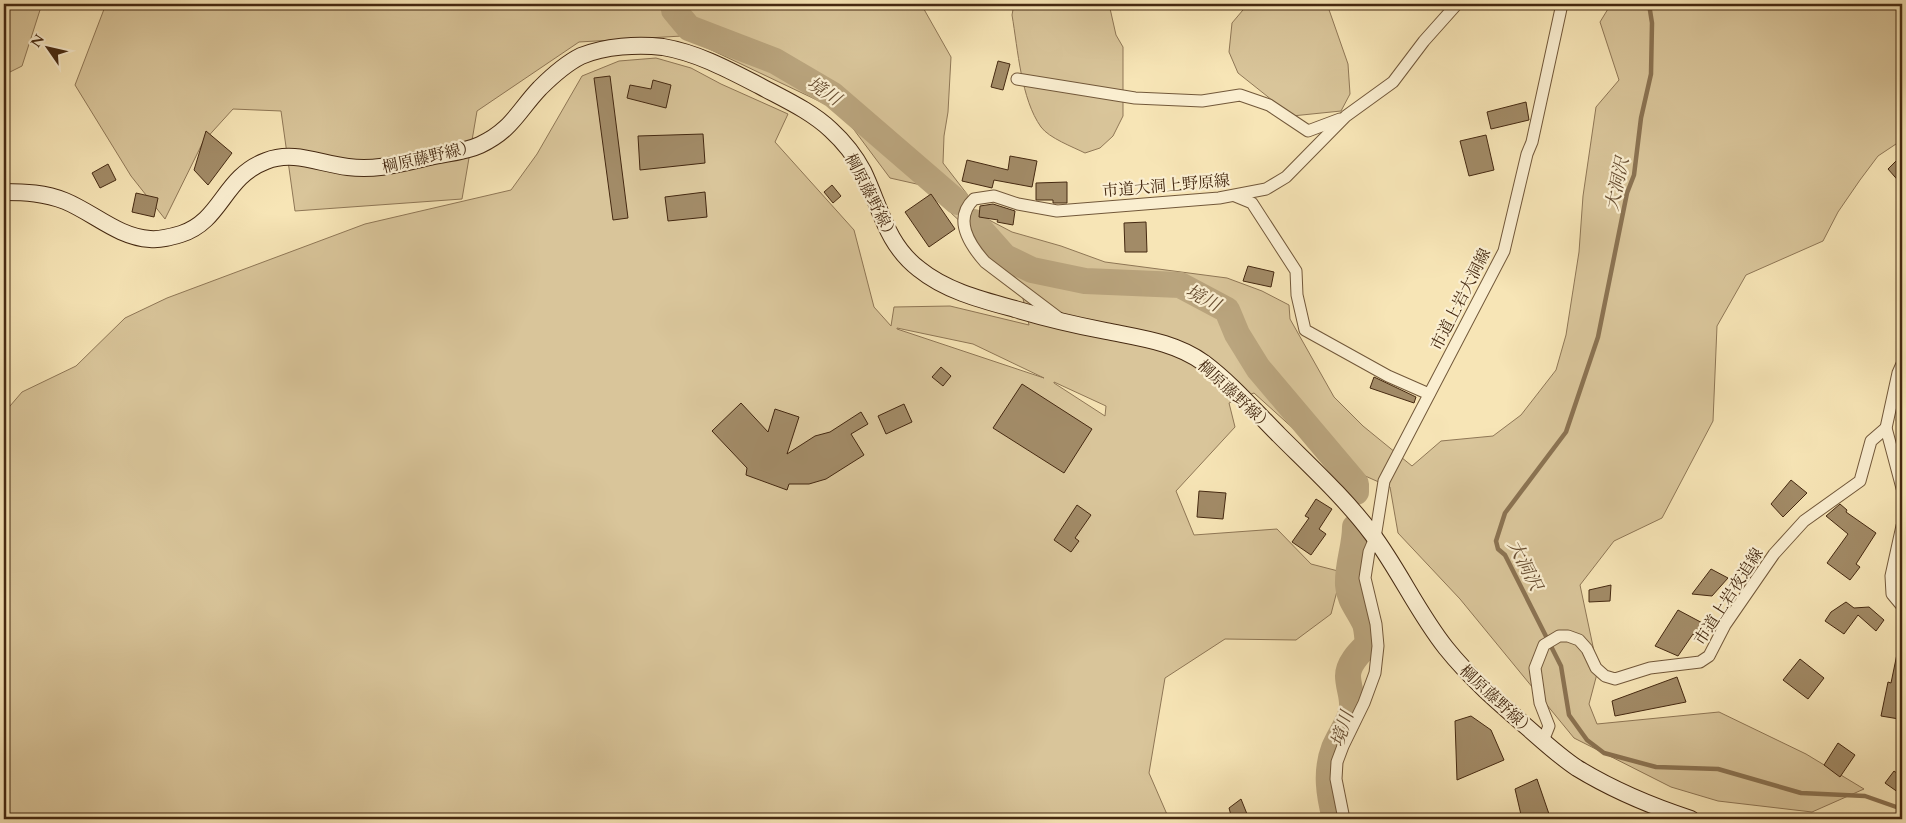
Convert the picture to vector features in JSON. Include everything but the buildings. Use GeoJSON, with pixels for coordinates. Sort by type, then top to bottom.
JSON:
{"type":"FeatureCollection","features":[{"type":"Feature","properties":{"kind":"main road","name":"棡原藤野線）"},"geometry":{"type":"LineString","coordinates":[[4,192],[46,195],[74,205],[132,236],[161,239],[192,230],[205,221],[229,188],[245,172],[274,158],[294,156],[344,167],[380,168],[473,148],[498,136],[513,122],[540,88],[570,63],[585,55],[642,45],[662,47],[698,56],[780,96],[832,130],[844,143],[862,170],[892,238],[902,254],[920,271],[969,296],[1064,323],[1162,343],[1179,348],[1199,359],[1241,396],[1346,502],[1375,538],[1443,645],[1480,685],[1543,741],[1576,767],[1639,800],[1691,819]]}},
{"type":"Feature","properties":{"kind":"street","name":"市道大洞上野原線"},"geometry":{"type":"LineString","coordinates":[[1064,323],[1030,295],[984,262],[977,253],[967,236],[963,223],[966,208],[974,199],[994,196],[1018,204],[1057,210],[1235,196],[1266,189],[1281,181],[1346,116],[1393,82],[1424,41],[1457,4]]}},
{"type":"Feature","properties":{"kind":"street","name":"市道上岩大洞線"},"geometry":{"type":"LineString","coordinates":[[1344,819],[1336,779],[1337,762],[1364,704],[1375,673],[1378,646],[1376,624],[1365,578],[1369,552],[1375,538],[1384,481],[1504,251],[1527,154],[1532,142],[1557,6]]}},
{"type":"Feature","properties":{"kind":"street"},"geometry":{"type":"LineString","coordinates":[[1017,79],[1135,98],[1202,101],[1240,95],[1269,105],[1308,132],[1346,116]]}},
{"type":"Feature","properties":{"kind":"street"},"geometry":{"type":"LineString","coordinates":[[1235,196],[1252,203],[1296,271],[1297,295],[1305,330],[1388,376],[1429,394]]}},
{"type":"Feature","properties":{"kind":"street"},"geometry":{"type":"LineString","coordinates":[[1902,364],[1898,373],[1886,428],[1902,488]]}},
{"type":"Feature","properties":{"kind":"street","name":"市道上岩夜追線"},"geometry":{"type":"LineString","coordinates":[[1543,741],[1549,726],[1540,703],[1535,668],[1544,645],[1559,636],[1568,636],[1579,640],[1587,649],[1596,668],[1605,676],[1615,679],[1650,668],[1700,662],[1709,656],[1724,625],[1774,554],[1804,521],[1860,480],[1872,441],[1886,428]]}},
{"type":"Feature","properties":{"kind":"street"},"geometry":{"type":"LineString","coordinates":[[1902,526],[1891,576],[1892,594],[1902,606]]}},
{"type":"Feature","properties":{"kind":"shaded area"},"geometry":{"type":"Polygon","coordinates":[[[4,4],[39,4],[40,10],[22,66],[4,75],[4,4]]]}},
{"type":"Feature","properties":{"kind":"shaded area"},"geometry":{"type":"Polygon","coordinates":[[[106,4],[921,4],[951,57],[943,163],[967,194],[972,211],[1012,232],[1061,246],[1105,262],[1227,278],[1262,291],[1289,305],[1290,319],[1334,397],[1363,426],[1412,466],[1441,441],[1493,436],[1521,415],[1556,370],[1566,335],[1579,252],[1583,196],[1596,107],[1619,80],[1600,22],[1611,4],[1902,4],[1902,140],[1878,156],[1838,212],[1823,241],[1746,275],[1717,326],[1713,421],[1662,518],[1614,541],[1580,585],[1598,670],[1589,704],[1597,724],[1719,712],[1806,754],[1864,789],[1812,812],[1718,801],[1671,787],[1574,738],[1460,599],[1398,533],[1390,487],[1327,459],[1254,393],[1229,403],[1235,427],[1176,491],[1194,535],[1277,529],[1311,564],[1342,572],[1331,614],[1296,640],[1225,639],[1165,678],[1149,773],[1169,819],[4,819],[4,413],[22,392],[76,366],[125,318],[167,298],[365,224],[511,190],[537,154],[582,76],[619,61],[656,58],[691,68],[721,84],[788,114],[775,142],[854,230],[874,307],[891,326],[894,307],[950,306],[1029,325],[1019,281],[980,240],[921,185],[890,178],[840,111],[682,36],[579,42],[477,111],[462,199],[295,211],[281,111],[233,109],[203,142],[165,219],[131,176],[75,85],[106,4]],[[897,329],[1044,378],[973,344],[897,329]],[[1054,383],[1105,416],[1106,406],[1054,383]]]}},
{"type":"Feature","properties":{"kind":"shaded area"},"geometry":{"type":"Polygon","coordinates":[[[1014,4],[1109,4],[1116,35],[1123,47],[1123,116],[1113,136],[1100,148],[1085,153],[1045,131],[1034,116],[1021,74],[1012,15],[1014,4]]]}},
{"type":"Feature","properties":{"kind":"shaded area"},"geometry":{"type":"Polygon","coordinates":[[[1248,4],[1327,4],[1348,64],[1350,94],[1341,111],[1292,116],[1238,73],[1229,52],[1232,23],[1248,4]]]}},
{"type":"Feature","properties":{"kind":"waterway","name":"大洞沢"},"geometry":{"type":"LineString","coordinates":[[1649,4],[1652,23],[1651,74],[1641,118],[1634,175],[1627,193],[1598,337],[1566,432],[1505,513],[1496,541],[1498,549],[1505,555],[1561,666],[1569,715],[1587,740],[1604,753],[1656,767],[1718,769],[1801,793],[1865,796],[1902,809]]}},
{"type":"Feature","properties":{"kind":"waterway","name":"境川"},"geometry":{"type":"LineString","coordinates":[[674,10],[689,28],[775,61],[833,95],[957,202]]}},
{"type":"Feature","properties":{"kind":"waterway","name":"境川"},"geometry":{"type":"LineString","coordinates":[[974,222],[1005,257],[1032,270],[1085,281],[1180,285],[1227,310],[1237,334],[1258,368],[1356,484],[1356,492]]}},
{"type":"Feature","properties":{"kind":"waterway"},"geometry":{"type":"LineString","coordinates":[[1902,406],[1898,420],[1902,439]]}},
{"type":"Feature","properties":{"kind":"waterway","name":"境川"},"geometry":{"type":"LineString","coordinates":[[1335,819],[1330,792],[1331,757],[1351,713],[1352,699],[1348,681],[1350,667],[1355,658],[1368,644],[1365,624],[1352,601],[1348,585],[1355,527]]}}]}
